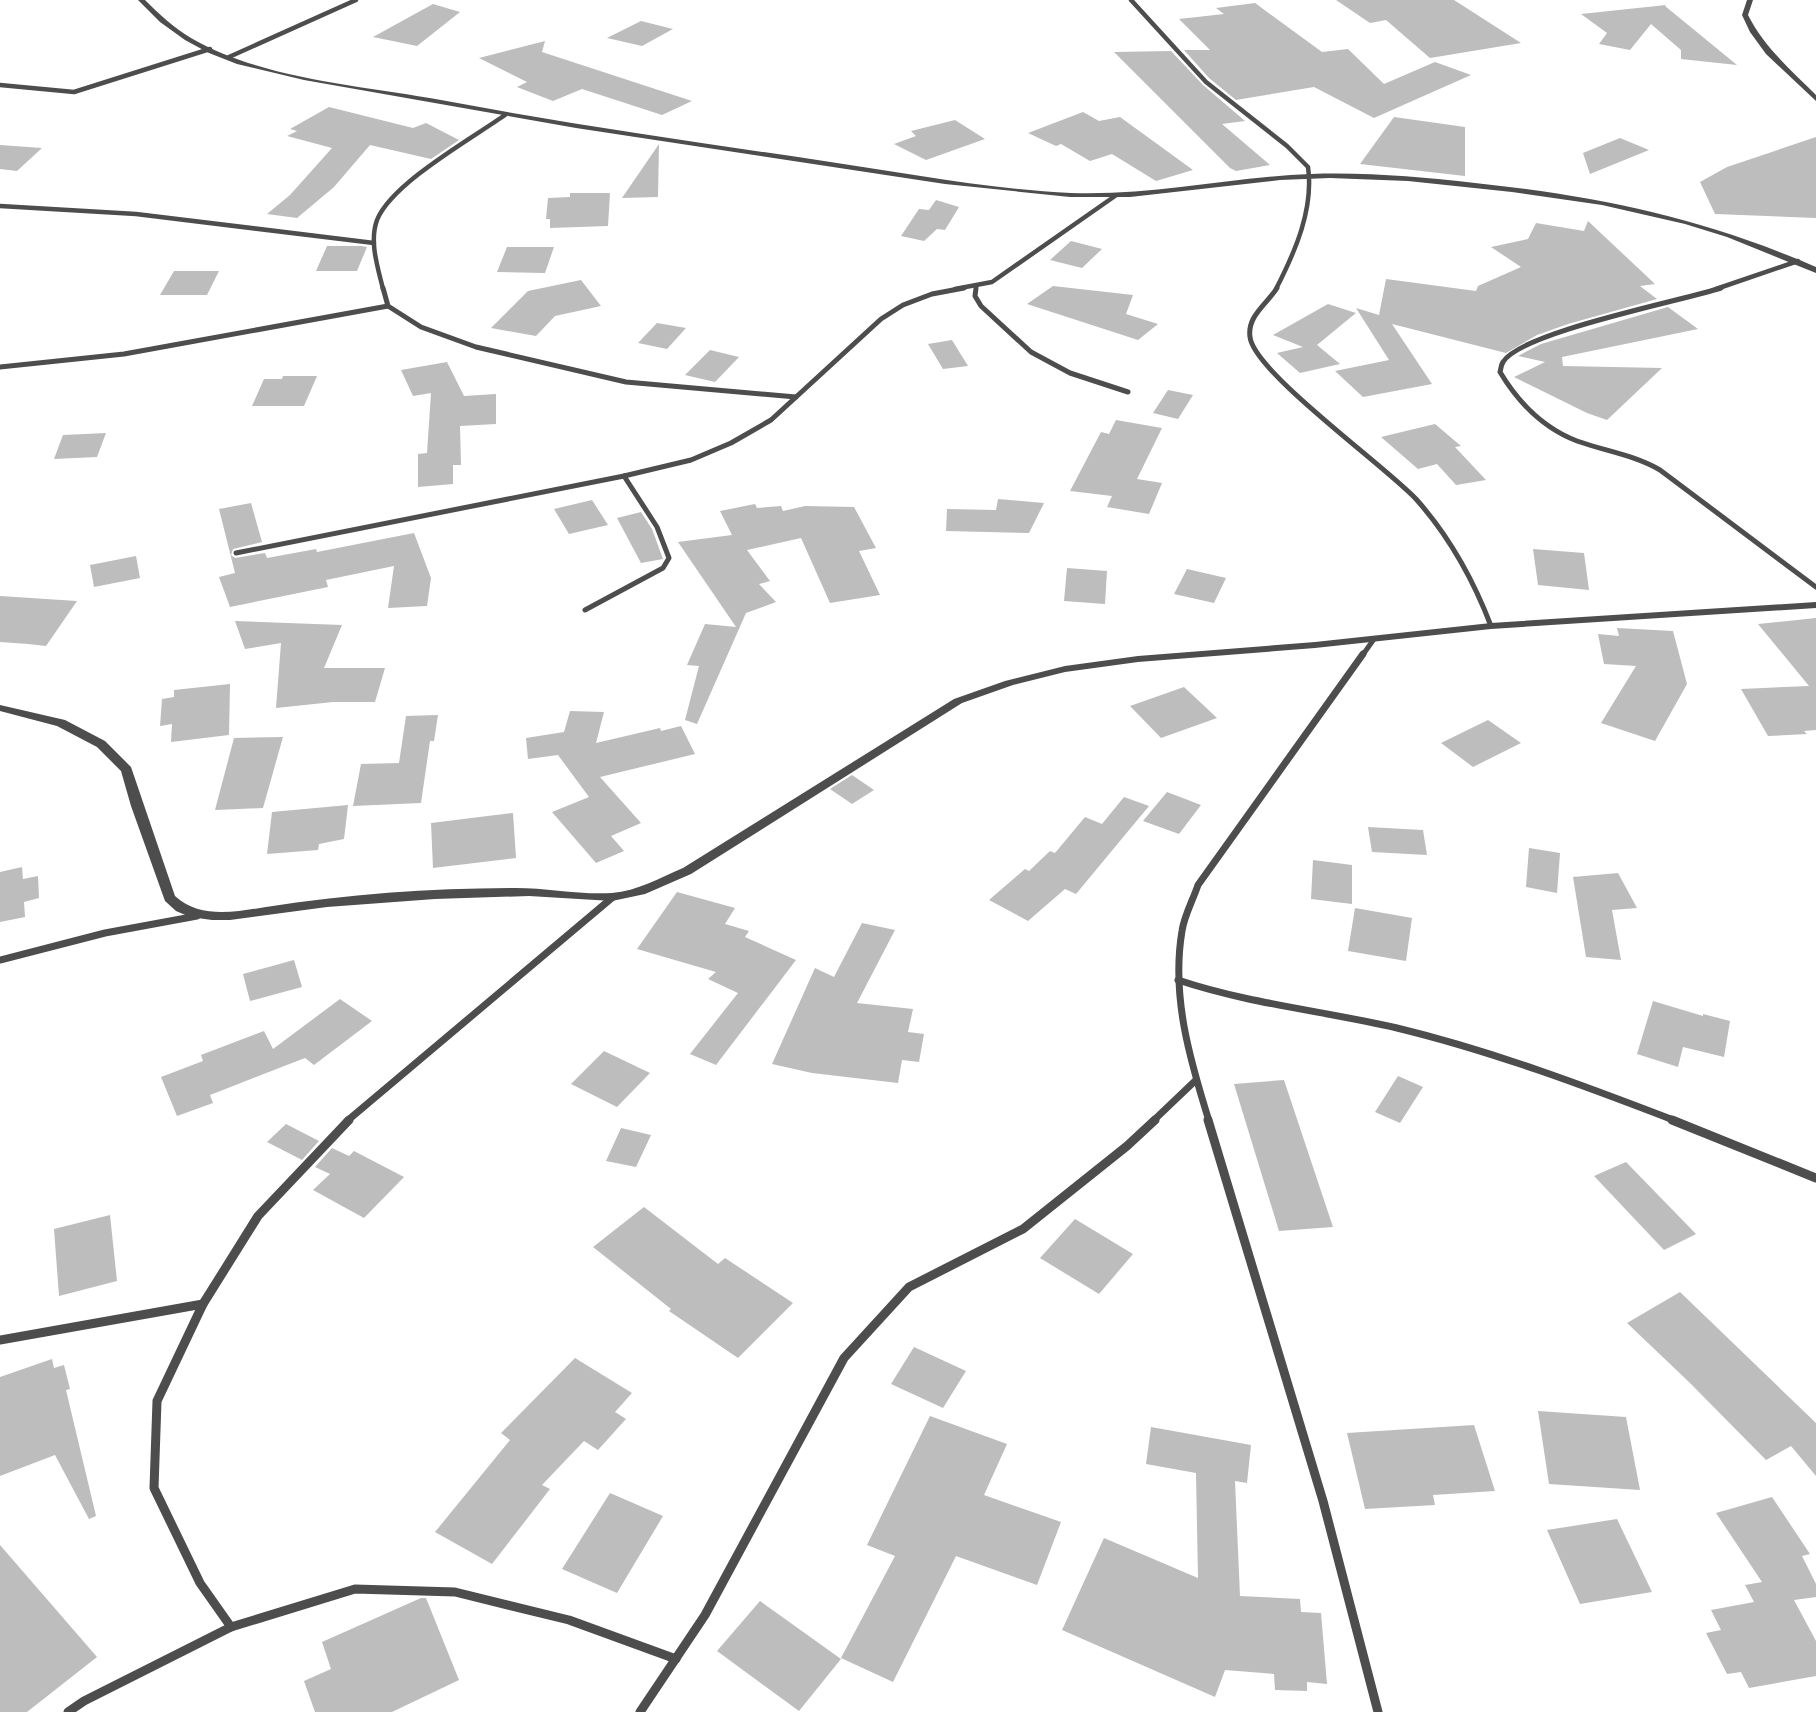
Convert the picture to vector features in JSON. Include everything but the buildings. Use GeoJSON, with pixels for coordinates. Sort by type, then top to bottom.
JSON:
{"type":"FeatureCollection","features":[{"type":"Feature","properties":{"kind":"street"},"geometry":{"type":"LineString","coordinates":[[141,0],[163,22],[191,41],[229,57],[315,79],[505,115],[980,185],[1066,194],[1115,196],[1310,176],[1427,180],[1585,199],[1666,214],[1726,233],[1816,270]]}},
{"type":"Feature","properties":{"kind":"street"},"geometry":{"type":"LineString","coordinates":[[229,57],[356,0]]}},
{"type":"Feature","properties":{"kind":"street"},"geometry":{"type":"LineString","coordinates":[[1131,0],[1206,82],[1308,167],[1311,202],[1275,292],[1255,313],[1247,331],[1254,352],[1271,372],[1384,467],[1421,505],[1457,552],[1491,626]]}},
{"type":"Feature","properties":{"kind":"street"},"geometry":{"type":"LineString","coordinates":[[1750,0],[1745,15],[1753,32],[1816,99]]}},
{"type":"Feature","properties":{"kind":"street"},"geometry":{"type":"LineString","coordinates":[[0,85],[74,92],[210,50]]}},
{"type":"Feature","properties":{"kind":"street"},"geometry":{"type":"LineString","coordinates":[[388,306],[374,243],[377,219],[394,196],[505,115]]}},
{"type":"Feature","properties":{"kind":"street"},"geometry":{"type":"LineString","coordinates":[[236,553],[624,476],[691,460],[731,443],[771,420],[881,319],[903,305],[932,294],[992,282],[1115,196]]}},
{"type":"Feature","properties":{"kind":"street"},"geometry":{"type":"LineString","coordinates":[[0,206],[136,214],[374,243]]}},
{"type":"Feature","properties":{"kind":"street"},"geometry":{"type":"LineString","coordinates":[[1798,261],[1699,295],[1574,326],[1516,351],[1503,361],[1500,372],[1525,405],[1555,430],[1566,436],[1623,452],[1659,469],[1816,587]]}},
{"type":"Feature","properties":{"kind":"street"},"geometry":{"type":"LineString","coordinates":[[976,287],[975,296],[981,306],[1031,352],[1070,373],[1128,392]]}},
{"type":"Feature","properties":{"kind":"street"},"geometry":{"type":"LineString","coordinates":[[0,367],[124,354],[388,306],[421,327],[476,347],[626,382],[796,397]]}},
{"type":"Feature","properties":{"kind":"street"},"geometry":{"type":"LineString","coordinates":[[585,610],[663,568],[669,558],[657,527],[624,476]]}},
{"type":"Feature","properties":{"kind":"street"},"geometry":{"type":"LineString","coordinates":[[0,960],[105,933],[197,916],[230,916],[379,898],[463,892],[536,891],[613,897],[646,890],[687,871],[958,701],[1009,683],[1065,669],[1138,659],[1491,626],[1816,605]]}},
{"type":"Feature","properties":{"kind":"street"},"geometry":{"type":"LineString","coordinates":[[1374,639],[1198,885],[1182,929],[1178,981],[1187,1050],[1323,1501],[1378,1712]]}},
{"type":"Feature","properties":{"kind":"street"},"geometry":{"type":"LineString","coordinates":[[0,708],[61,723],[102,744],[127,770],[136,806],[169,898],[177,909],[197,916]]}},
{"type":"Feature","properties":{"kind":"street"},"geometry":{"type":"LineString","coordinates":[[231,1627],[200,1583],[154,1488],[157,1401],[203,1304],[258,1216],[337,1130],[613,897]]}},
{"type":"Feature","properties":{"kind":"street"},"geometry":{"type":"LineString","coordinates":[[1178,981],[1218,993],[1369,1022],[1426,1036],[1553,1076],[1692,1126],[1816,1178]]}},
{"type":"Feature","properties":{"kind":"street"},"geometry":{"type":"LineString","coordinates":[[640,1712],[705,1615],[844,1358],[909,1287],[1023,1229],[1127,1146],[1196,1080]]}},
{"type":"Feature","properties":{"kind":"street"},"geometry":{"type":"LineString","coordinates":[[0,1340],[203,1304]]}},
{"type":"Feature","properties":{"kind":"street"},"geometry":{"type":"LineString","coordinates":[[68,1712],[84,1701],[231,1627],[355,1589],[455,1591],[569,1620],[676,1659]]}}]}
